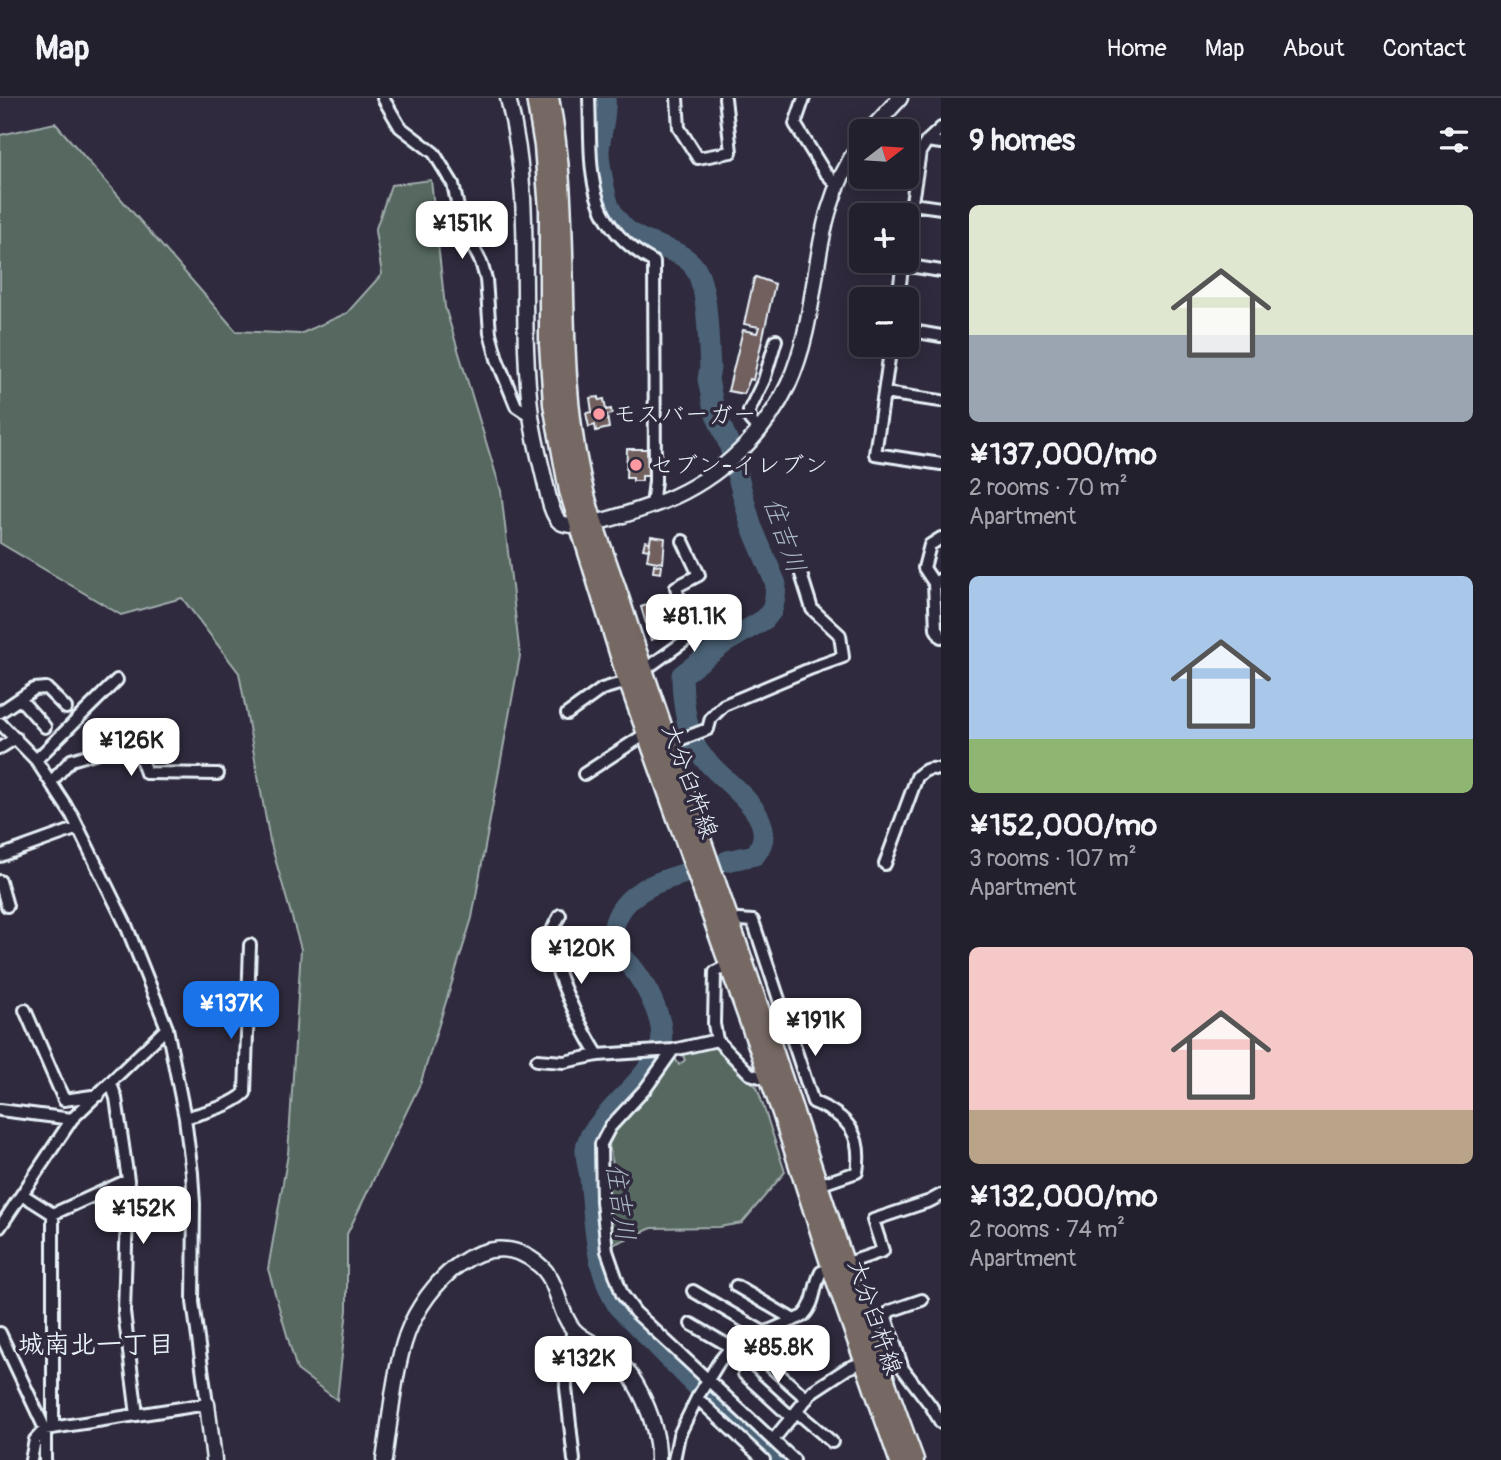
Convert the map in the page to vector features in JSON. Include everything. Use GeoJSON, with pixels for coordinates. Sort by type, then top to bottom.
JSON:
{"type":"FeatureCollection","features":[{"type":"Feature","properties":{"kind":"main road","name":"大分臼杵線"},"geometry":{"type":"LineString","coordinates":[[536,98],[544,146],[548,210],[549,344],[553,404],[565,469],[586,523],[636,676],[663,741],[813,1186],[871,1359],[899,1460]]}},
{"type":"Feature","properties":{"kind":"main road","name":"大分臼杵線"},"geometry":{"type":"LineString","coordinates":[[549,98],[558,140],[565,340],[572,426],[586,523]]}},
{"type":"Feature","properties":{"kind":"main road","name":"大分臼杵線"},"geometry":{"type":"LineString","coordinates":[[736,961],[770,1080],[813,1186]]}},
{"type":"Feature","properties":{"kind":"main road","name":"大分臼杵線"},"geometry":{"type":"LineString","coordinates":[[871,1359],[914,1460]]}},
{"type":"Feature","properties":{"kind":"street"},"geometry":{"type":"LineString","coordinates":[[383,98],[400,127],[434,153],[453,184],[462,226],[481,262],[486,279],[490,333],[504,378],[516,406],[531,416]]}},
{"type":"Feature","properties":{"kind":"street"},"geometry":{"type":"LineString","coordinates":[[508,98],[522,194],[531,416],[547,492],[561,522],[586,523],[652,506],[694,487],[745,446],[759,430],[788,384],[799,352],[819,243],[837,185],[849,164]]}},
{"type":"Feature","properties":{"kind":"street"},"geometry":{"type":"LineString","coordinates":[[589,98],[590,162],[594,188],[603,215],[615,234],[635,251],[654,261],[655,481],[652,506]]}},
{"type":"Feature","properties":{"kind":"street"},"geometry":{"type":"LineString","coordinates":[[677,98],[679,128],[698,158],[731,152],[725,98]]}},
{"type":"Feature","properties":{"kind":"street"},"geometry":{"type":"LineString","coordinates":[[804,98],[795,124],[824,171],[837,185]]}},
{"type":"Feature","properties":{"kind":"street"},"geometry":{"type":"LineString","coordinates":[[881,119],[900,98]]}},
{"type":"Feature","properties":{"kind":"street"},"geometry":{"type":"LineString","coordinates":[[912,203],[920,152],[941,128]]}},
{"type":"Feature","properties":{"kind":"street"},"geometry":{"type":"LineString","coordinates":[[927,141],[941,143]]}},
{"type":"Feature","properties":{"kind":"street"},"geometry":{"type":"LineString","coordinates":[[919,205],[941,208]]}},
{"type":"Feature","properties":{"kind":"street"},"geometry":{"type":"LineString","coordinates":[[919,266],[941,271]]}},
{"type":"Feature","properties":{"kind":"street"},"geometry":{"type":"LineString","coordinates":[[919,332],[941,336]]}},
{"type":"Feature","properties":{"kind":"street"},"geometry":{"type":"LineString","coordinates":[[759,430],[750,420],[749,411],[764,380],[776,340]]}},
{"type":"Feature","properties":{"kind":"street"},"geometry":{"type":"LineString","coordinates":[[889,357],[875,454],[941,464]]}},
{"type":"Feature","properties":{"kind":"street"},"geometry":{"type":"LineString","coordinates":[[884,393],[941,401]]}},
{"type":"Feature","properties":{"kind":"street"},"geometry":{"type":"LineString","coordinates":[[941,538],[930,545],[924,568],[938,581],[936,629],[941,637]]}},
{"type":"Feature","properties":{"kind":"street"},"geometry":{"type":"LineString","coordinates":[[567,714],[602,690],[636,676],[689,638],[676,587],[699,575],[683,541]]}},
{"type":"Feature","properties":{"kind":"street"},"geometry":{"type":"LineString","coordinates":[[584,775],[663,741],[708,729],[711,718],[724,705],[844,657],[840,635],[812,609],[801,574]]}},
{"type":"Feature","properties":{"kind":"street"},"geometry":{"type":"LineString","coordinates":[[36,760],[117,680]]}},
{"type":"Feature","properties":{"kind":"street"},"geometry":{"type":"LineString","coordinates":[[0,712],[34,689],[46,688],[66,708]]}},
{"type":"Feature","properties":{"kind":"street"},"geometry":{"type":"LineString","coordinates":[[20,699],[46,727]]}},
{"type":"Feature","properties":{"kind":"street"},"geometry":{"type":"LineString","coordinates":[[0,723],[36,760],[52,781],[78,828],[126,925],[167,1028],[185,1118],[194,1203],[192,1286],[195,1327],[214,1460]]}},
{"type":"Feature","properties":{"kind":"street"},"geometry":{"type":"LineString","coordinates":[[0,748],[16,738]]}},
{"type":"Feature","properties":{"kind":"street"},"geometry":{"type":"LineString","coordinates":[[52,781],[71,760],[135,741],[146,773],[218,774]]}},
{"type":"Feature","properties":{"kind":"street"},"geometry":{"type":"LineString","coordinates":[[885,864],[916,777],[924,770],[941,770]]}},
{"type":"Feature","properties":{"kind":"street"},"geometry":{"type":"LineString","coordinates":[[0,856],[78,828]]}},
{"type":"Feature","properties":{"kind":"street"},"geometry":{"type":"LineString","coordinates":[[0,881],[7,906]]}},
{"type":"Feature","properties":{"kind":"street"},"geometry":{"type":"LineString","coordinates":[[560,915],[551,933],[553,949],[570,1002],[585,1035],[598,1055]]}},
{"type":"Feature","properties":{"kind":"street"},"geometry":{"type":"LineString","coordinates":[[724,925],[739,919],[753,921],[813,1102],[834,1111],[853,1130],[857,1141],[860,1152],[857,1172],[813,1186]]}},
{"type":"Feature","properties":{"kind":"street"},"geometry":{"type":"LineString","coordinates":[[185,1118],[221,1106],[245,1093],[250,945]]}},
{"type":"Feature","properties":{"kind":"street"},"geometry":{"type":"LineString","coordinates":[[736,961],[715,972],[713,1024],[717,1040],[750,1074],[770,1080]]}},
{"type":"Feature","properties":{"kind":"street"},"geometry":{"type":"LineString","coordinates":[[25,1010],[64,1100],[99,1095]]}},
{"type":"Feature","properties":{"kind":"street"},"geometry":{"type":"LineString","coordinates":[[0,1227],[72,1119],[167,1028]]}},
{"type":"Feature","properties":{"kind":"street"},"geometry":{"type":"LineString","coordinates":[[537,1060],[564,1062],[598,1055],[670,1050],[717,1040]]}},
{"type":"Feature","properties":{"kind":"street"},"geometry":{"type":"LineString","coordinates":[[670,1050],[646,1088],[610,1127],[601,1144],[602,1201],[607,1251],[622,1294],[635,1312],[794,1460]]}},
{"type":"Feature","properties":{"kind":"street"},"geometry":{"type":"LineString","coordinates":[[111,1084],[116,1098],[128,1180],[124,1312],[137,1415]]}},
{"type":"Feature","properties":{"kind":"street"},"geometry":{"type":"LineString","coordinates":[[0,1110],[72,1119]]}},
{"type":"Feature","properties":{"kind":"street"},"geometry":{"type":"LineString","coordinates":[[53,1214],[128,1180]]}},
{"type":"Feature","properties":{"kind":"street"},"geometry":{"type":"LineString","coordinates":[[23,1195],[53,1214]]}},
{"type":"Feature","properties":{"kind":"street"},"geometry":{"type":"LineString","coordinates":[[674,1460],[679,1435],[697,1398],[731,1347],[794,1320],[809,1310],[821,1272],[883,1251],[873,1220],[941,1195]]}},
{"type":"Feature","properties":{"kind":"street"},"geometry":{"type":"LineString","coordinates":[[45,1460],[49,1428],[53,1214]]}},
{"type":"Feature","properties":{"kind":"street"},"geometry":{"type":"LineString","coordinates":[[384,1460],[406,1336],[426,1299],[458,1264],[482,1251],[500,1248],[516,1251],[531,1259],[549,1276],[573,1330],[611,1354],[624,1368],[651,1417],[657,1437],[658,1460]]}},
{"type":"Feature","properties":{"kind":"street"},"geometry":{"type":"LineString","coordinates":[[736,1286],[794,1320]]}},
{"type":"Feature","properties":{"kind":"street"},"geometry":{"type":"LineString","coordinates":[[693,1291],[763,1332]]}},
{"type":"Feature","properties":{"kind":"street"},"geometry":{"type":"LineString","coordinates":[[922,1300],[890,1311],[886,1317],[905,1373],[941,1423]]}},
{"type":"Feature","properties":{"kind":"street"},"geometry":{"type":"LineString","coordinates":[[691,1324],[731,1347]]}},
{"type":"Feature","properties":{"kind":"street"},"geometry":{"type":"LineString","coordinates":[[573,1330],[566,1360],[566,1388],[574,1460]]}},
{"type":"Feature","properties":{"kind":"street"},"geometry":{"type":"LineString","coordinates":[[0,1333],[49,1428]]}},
{"type":"Feature","properties":{"kind":"street"},"geometry":{"type":"LineString","coordinates":[[773,1440],[813,1391],[848,1368],[895,1347]]}},
{"type":"Feature","properties":{"kind":"street"},"geometry":{"type":"LineString","coordinates":[[769,1366],[807,1399]]}},
{"type":"Feature","properties":{"kind":"street"},"geometry":{"type":"LineString","coordinates":[[744,1374],[832,1442]]}},
{"type":"Feature","properties":{"kind":"street"},"geometry":{"type":"LineString","coordinates":[[697,1398],[764,1460]]}},
{"type":"Feature","properties":{"kind":"street"},"geometry":{"type":"LineString","coordinates":[[31,1460],[35,1440],[49,1428],[207,1404]]}},
{"type":"Feature","properties":{"kind":"green space"},"geometry":{"type":"Polygon","coordinates":[[[55,123],[236,331],[300,334],[347,313],[382,274],[375,231],[391,185],[431,180],[445,307],[501,491],[520,656],[472,918],[421,1082],[347,1234],[347,1310],[337,1400],[297,1370],[268,1269],[288,1154],[301,949],[270,841],[239,673],[182,598],[121,615],[0,543],[0,135],[55,123]]]}},
{"type":"Feature","properties":{"kind":"green space"},"geometry":{"type":"Polygon","coordinates":[[[713,1045],[757,1087],[785,1172],[742,1223],[719,1227],[652,1228],[612,1245],[606,1171],[614,1169],[608,1140],[656,1085],[673,1060],[675,1058],[679,1065],[685,1060],[681,1052],[713,1045]]]}},
{"type":"Feature","properties":{"kind":"building"},"geometry":{"type":"Polygon","coordinates":[[[756,277],[775,284],[753,380],[750,379],[744,394],[728,391],[743,330],[757,333],[759,327],[744,324],[756,277]]]}},
{"type":"Feature","properties":{"kind":"building","name":"モスバーガー"},"geometry":{"type":"Polygon","coordinates":[[[599,397],[599,400],[604,399],[606,410],[611,409],[612,414],[607,415],[609,428],[596,431],[595,425],[589,427],[586,413],[592,412],[590,398],[599,397]]]}},
{"type":"Feature","properties":{"kind":"building","name":"セブン-イレブン"},"geometry":{"type":"Polygon","coordinates":[[[627,449],[647,449],[648,476],[642,476],[642,481],[626,478],[627,449]]]}},
{"type":"Feature","properties":{"kind":"building"},"geometry":{"type":"Polygon","coordinates":[[[651,536],[665,538],[663,563],[647,560],[651,536]]]}},
{"type":"Feature","properties":{"kind":"building"},"geometry":{"type":"Polygon","coordinates":[[[645,541],[650,542],[649,550],[643,549],[645,541]]]}},
{"type":"Feature","properties":{"kind":"building"},"geometry":{"type":"Polygon","coordinates":[[[654,564],[662,566],[661,573],[653,572],[654,564]]]}},
{"type":"Feature","properties":{"kind":"building"},"geometry":{"type":"Polygon","coordinates":[[[672,597],[683,629],[651,640],[641,607],[672,597]]]}},
{"type":"Feature","properties":{"kind":"waterway","name":"住吉川"},"geometry":{"type":"LineString","coordinates":[[605,98],[599,151],[608,203],[619,222],[630,232],[687,259],[700,278],[707,316],[710,368],[708,379],[714,410],[729,444],[751,525],[776,584],[772,610],[765,619],[723,644],[682,675],[685,713],[697,749],[756,812],[762,826],[762,840],[755,855],[727,861]]}},
{"type":"Feature","properties":{"kind":"waterway","name":"住吉川"},"geometry":{"type":"LineString","coordinates":[[683,874],[641,891],[624,906],[614,926],[614,947],[637,973],[648,992],[662,1035],[657,1055],[650,1066],[603,1119],[587,1143],[586,1155],[597,1244],[604,1276],[618,1306],[695,1384],[776,1460]]}},
{"type":"Feature","properties":{"kind":"place","name":"モスバーガー"},"geometry":{"type":"Point","coordinates":[599,414]}},
{"type":"Feature","properties":{"kind":"place","name":"セブン-イレブン"},"geometry":{"type":"Point","coordinates":[636,465]}},
{"type":"Feature","properties":{"kind":"district","name":"城南北一丁目"},"geometry":{"type":"Point","coordinates":[96,1344]}}]}
